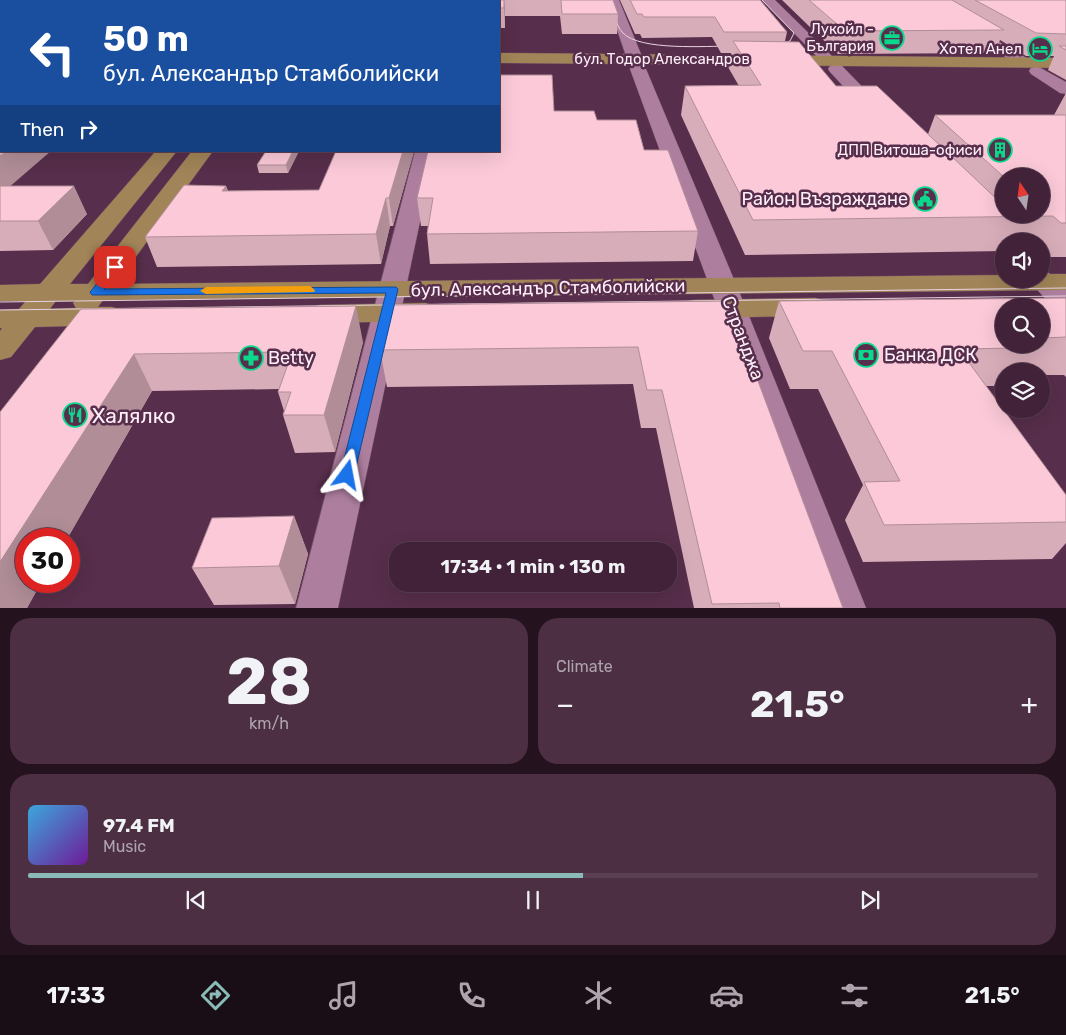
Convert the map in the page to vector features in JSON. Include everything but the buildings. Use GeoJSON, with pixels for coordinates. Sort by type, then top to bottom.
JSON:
{"type":"FeatureCollection","features":[{"type":"Feature","properties":{"kind":"main road","name":"бул. Тодор Александров"},"geometry":{"type":"LineString","coordinates":[[500,58],[637,64]]}},
{"type":"Feature","properties":{"kind":"main road","name":"бул. Тодор Александров"},"geometry":{"type":"LineString","coordinates":[[500,68],[637,64],[1030,66],[1066,62]]}},
{"type":"Feature","properties":{"kind":"main road","name":"бул. Тодор Александров"},"geometry":{"type":"LineString","coordinates":[[1030,66],[1066,71]]}},
{"type":"Feature","properties":{"kind":"main road"},"geometry":{"type":"LineString","coordinates":[[0,350],[13,318],[47,293],[166,152]]}},
{"type":"Feature","properties":{"kind":"main road"},"geometry":{"type":"LineString","coordinates":[[52,347],[202,152]]}},
{"type":"Feature","properties":{"kind":"main road","name":"бул. Александър Стамболийски"},"geometry":{"type":"LineString","coordinates":[[0,293],[96,292],[390,301]]}},
{"type":"Feature","properties":{"kind":"main road","name":"бул. Александър Стамболийски"},"geometry":{"type":"LineString","coordinates":[[13,318],[76,317],[390,301],[1058,292]]}},
{"type":"Feature","properties":{"kind":"street","name":"Странджа"},"geometry":{"type":"LineString","coordinates":[[613,0],[846,608]]}},
{"type":"Feature","properties":{"kind":"street"},"geometry":{"type":"LineString","coordinates":[[768,0],[890,125]]}},
{"type":"Feature","properties":{"kind":"street"},"geometry":{"type":"LineString","coordinates":[[920,0],[1066,89]]}},
{"type":"Feature","properties":{"kind":"street"},"geometry":{"type":"LineString","coordinates":[[317,608],[426,152]]}},
{"type":"Feature","properties":{"kind":"tram line"},"geometry":{"type":"LineString","coordinates":[[610,0],[618,26],[623,33],[632,39],[658,45],[691,47],[731,46]]}},
{"type":"Feature","properties":{"kind":"tram line"},"geometry":{"type":"LineString","coordinates":[[762,0],[794,33],[790,41],[776,45]]}},
{"type":"Feature","properties":{"kind":"tram line"},"geometry":{"type":"LineString","coordinates":[[0,302],[1066,288]]}},
{"type":"Feature","properties":{"kind":"tram line"},"geometry":{"type":"LineString","coordinates":[[0,310],[1066,296]]}},
{"type":"Feature","properties":{"kind":"slow traffic"},"geometry":{"type":"LineString","coordinates":[[206,291],[310,290]]}},
{"type":"Feature","properties":{"kind":"place","name":"Лукойл - България"},"geometry":{"type":"Point","coordinates":[892,38]}},
{"type":"Feature","properties":{"kind":"place","name":"Хотел Анел"},"geometry":{"type":"Point","coordinates":[1040,49]}},
{"type":"Feature","properties":{"kind":"place","name":"ДПП Витоша-офиси"},"geometry":{"type":"Point","coordinates":[1000,150]}},
{"type":"Feature","properties":{"kind":"place","name":"Район Възраждане"},"geometry":{"type":"Point","coordinates":[925,199]}},
{"type":"Feature","properties":{"kind":"place","name":"Банка ДСК"},"geometry":{"type":"Point","coordinates":[866,355]}},
{"type":"Feature","properties":{"kind":"place","name":"Betty"},"geometry":{"type":"Point","coordinates":[251,358]}},
{"type":"Feature","properties":{"kind":"place","name":"Халялко"},"geometry":{"type":"Point","coordinates":[75,415]}},
{"type":"Feature","properties":{"kind":"route"},"geometry":{"type":"LineString","coordinates":[[115,267],[96,292],[392,289],[347,475]]}}]}
